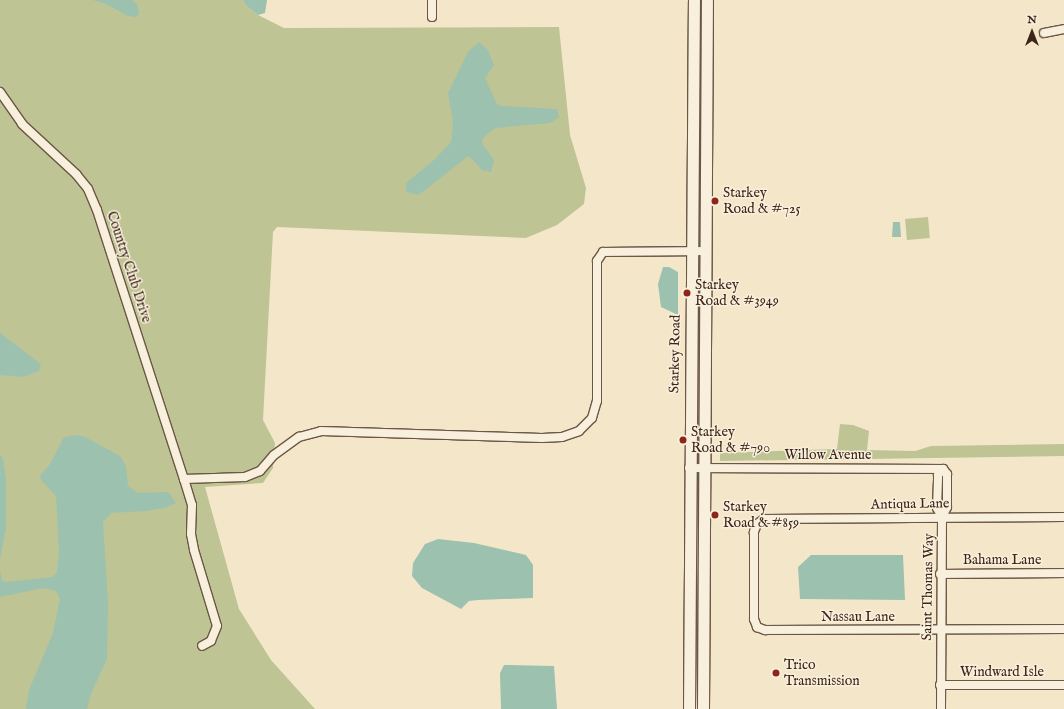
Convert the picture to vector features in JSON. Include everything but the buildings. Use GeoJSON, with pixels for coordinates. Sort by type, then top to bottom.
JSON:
{"type":"FeatureCollection","features":[{"type":"Feature","properties":{"kind":"main road","name":"Starkey Road"},"geometry":{"type":"LineString","coordinates":[[689,709],[689,468],[694,0]]}},
{"type":"Feature","properties":{"kind":"main road","name":"Starkey Road"},"geometry":{"type":"LineString","coordinates":[[703,709],[707,0]]}},
{"type":"Feature","properties":{"kind":"street"},"geometry":{"type":"LineString","coordinates":[[432,0],[432,17]]}},
{"type":"Feature","properties":{"kind":"street"},"geometry":{"type":"LineString","coordinates":[[1044,32],[1064,29]]}},
{"type":"Feature","properties":{"kind":"street","name":"Country Club Drive"},"geometry":{"type":"LineString","coordinates":[[0,92],[22,124],[76,174],[88,190],[97,210],[192,505],[191,534],[194,550],[217,626],[211,641],[202,646]]}},
{"type":"Feature","properties":{"kind":"street"},"geometry":{"type":"LineString","coordinates":[[184,479],[245,477],[260,471],[274,455],[299,437],[321,431],[542,438],[562,437],[579,431],[592,418],[597,401],[597,261],[603,252],[705,251]]}},
{"type":"Feature","properties":{"kind":"street","name":"Willow Avenue"},"geometry":{"type":"LineString","coordinates":[[689,468],[942,469]]}},
{"type":"Feature","properties":{"kind":"street","name":"Saint Thomas Way"},"geometry":{"type":"LineString","coordinates":[[941,709],[940,574],[942,517],[937,508],[938,475],[942,469]]}},
{"type":"Feature","properties":{"kind":"street","name":"Antiqua Lane"},"geometry":{"type":"LineString","coordinates":[[757,524],[764,519],[1064,517]]}},
{"type":"Feature","properties":{"kind":"street","name":"Nassau Lane"},"geometry":{"type":"LineString","coordinates":[[757,524],[754,532],[754,619],[757,627],[765,630],[1064,629]]}},
{"type":"Feature","properties":{"kind":"street","name":"Bahama Lane"},"geometry":{"type":"LineString","coordinates":[[940,574],[1064,573]]}},
{"type":"Feature","properties":{"kind":"street","name":"Windward Isle"},"geometry":{"type":"LineString","coordinates":[[940,685],[1064,685]]}},
{"type":"Feature","properties":{"kind":"shaded area"},"geometry":{"type":"Polygon","coordinates":[[[0,0],[243,0],[246,6],[258,15],[284,28],[559,27],[570,135],[586,188],[584,204],[557,225],[526,238],[277,227],[273,232],[263,420],[275,443],[273,468],[263,483],[205,487],[239,609],[271,660],[315,709],[0,709],[0,0]]]}},
{"type":"Feature","properties":{"kind":"shaded area"},"geometry":{"type":"Polygon","coordinates":[[[93,0],[132,0],[137,4],[139,14],[136,17],[128,16],[106,4],[93,0]]]}},
{"type":"Feature","properties":{"kind":"shaded area"},"geometry":{"type":"Polygon","coordinates":[[[243,0],[267,0],[265,13],[258,15],[246,6],[243,0]]]}},
{"type":"Feature","properties":{"kind":"shaded area"},"geometry":{"type":"Polygon","coordinates":[[[479,42],[488,50],[494,65],[485,78],[497,104],[502,106],[557,109],[559,117],[550,123],[495,128],[483,138],[482,143],[494,160],[491,172],[482,170],[470,157],[467,157],[418,195],[410,193],[406,191],[406,183],[434,160],[451,142],[453,121],[448,93],[468,52],[479,42]]]}},
{"type":"Feature","properties":{"kind":"shaded area"},"geometry":{"type":"Polygon","coordinates":[[[928,217],[930,238],[907,240],[905,219],[928,217]]]}},
{"type":"Feature","properties":{"kind":"shaded area"},"geometry":{"type":"Polygon","coordinates":[[[893,222],[900,222],[901,237],[892,237],[893,222]]]}},
{"type":"Feature","properties":{"kind":"shaded area"},"geometry":{"type":"Polygon","coordinates":[[[663,267],[669,267],[678,272],[678,315],[661,307],[658,284],[663,267]]]}},
{"type":"Feature","properties":{"kind":"shaded area"},"geometry":{"type":"Polygon","coordinates":[[[0,333],[41,364],[39,371],[23,377],[0,375],[0,333]]]}},
{"type":"Feature","properties":{"kind":"shaded area"},"geometry":{"type":"Polygon","coordinates":[[[840,424],[853,425],[869,431],[867,450],[915,451],[931,446],[1064,444],[1064,456],[720,461],[720,453],[837,449],[840,424]]]}},
{"type":"Feature","properties":{"kind":"shaded area"},"geometry":{"type":"Polygon","coordinates":[[[77,435],[85,437],[120,456],[126,466],[128,486],[138,493],[168,492],[176,503],[164,508],[145,511],[111,513],[103,522],[108,603],[107,659],[91,694],[87,709],[26,709],[29,690],[53,633],[60,599],[56,591],[43,588],[0,597],[0,571],[2,581],[6,582],[53,577],[57,572],[59,551],[56,496],[41,480],[40,476],[50,464],[64,437],[77,435]]]}},
{"type":"Feature","properties":{"kind":"shaded area"},"geometry":{"type":"Polygon","coordinates":[[[0,455],[3,459],[6,479],[6,528],[0,559],[0,455]]]}},
{"type":"Feature","properties":{"kind":"shaded area"},"geometry":{"type":"Polygon","coordinates":[[[438,539],[474,543],[526,555],[533,565],[533,598],[469,601],[461,609],[422,588],[412,576],[413,563],[425,544],[438,539]]]}},
{"type":"Feature","properties":{"kind":"shaded area"},"geometry":{"type":"Polygon","coordinates":[[[811,555],[903,555],[905,600],[800,599],[798,567],[811,555]]]}},
{"type":"Feature","properties":{"kind":"shaded area"},"geometry":{"type":"Polygon","coordinates":[[[504,665],[554,666],[557,709],[501,709],[500,673],[504,665]]]}},
{"type":"Feature","properties":{"kind":"place","name":"Starkey Road & #725"},"geometry":{"type":"Point","coordinates":[715,201]}},
{"type":"Feature","properties":{"kind":"place","name":"Starkey Road & #3949"},"geometry":{"type":"Point","coordinates":[687,293]}},
{"type":"Feature","properties":{"kind":"place","name":"Starkey Road & #790"},"geometry":{"type":"Point","coordinates":[683,440]}},
{"type":"Feature","properties":{"kind":"place","name":"Starkey Road & #859"},"geometry":{"type":"Point","coordinates":[715,515]}},
{"type":"Feature","properties":{"kind":"place","name":"Trico Transmission"},"geometry":{"type":"Point","coordinates":[776,673]}}]}
